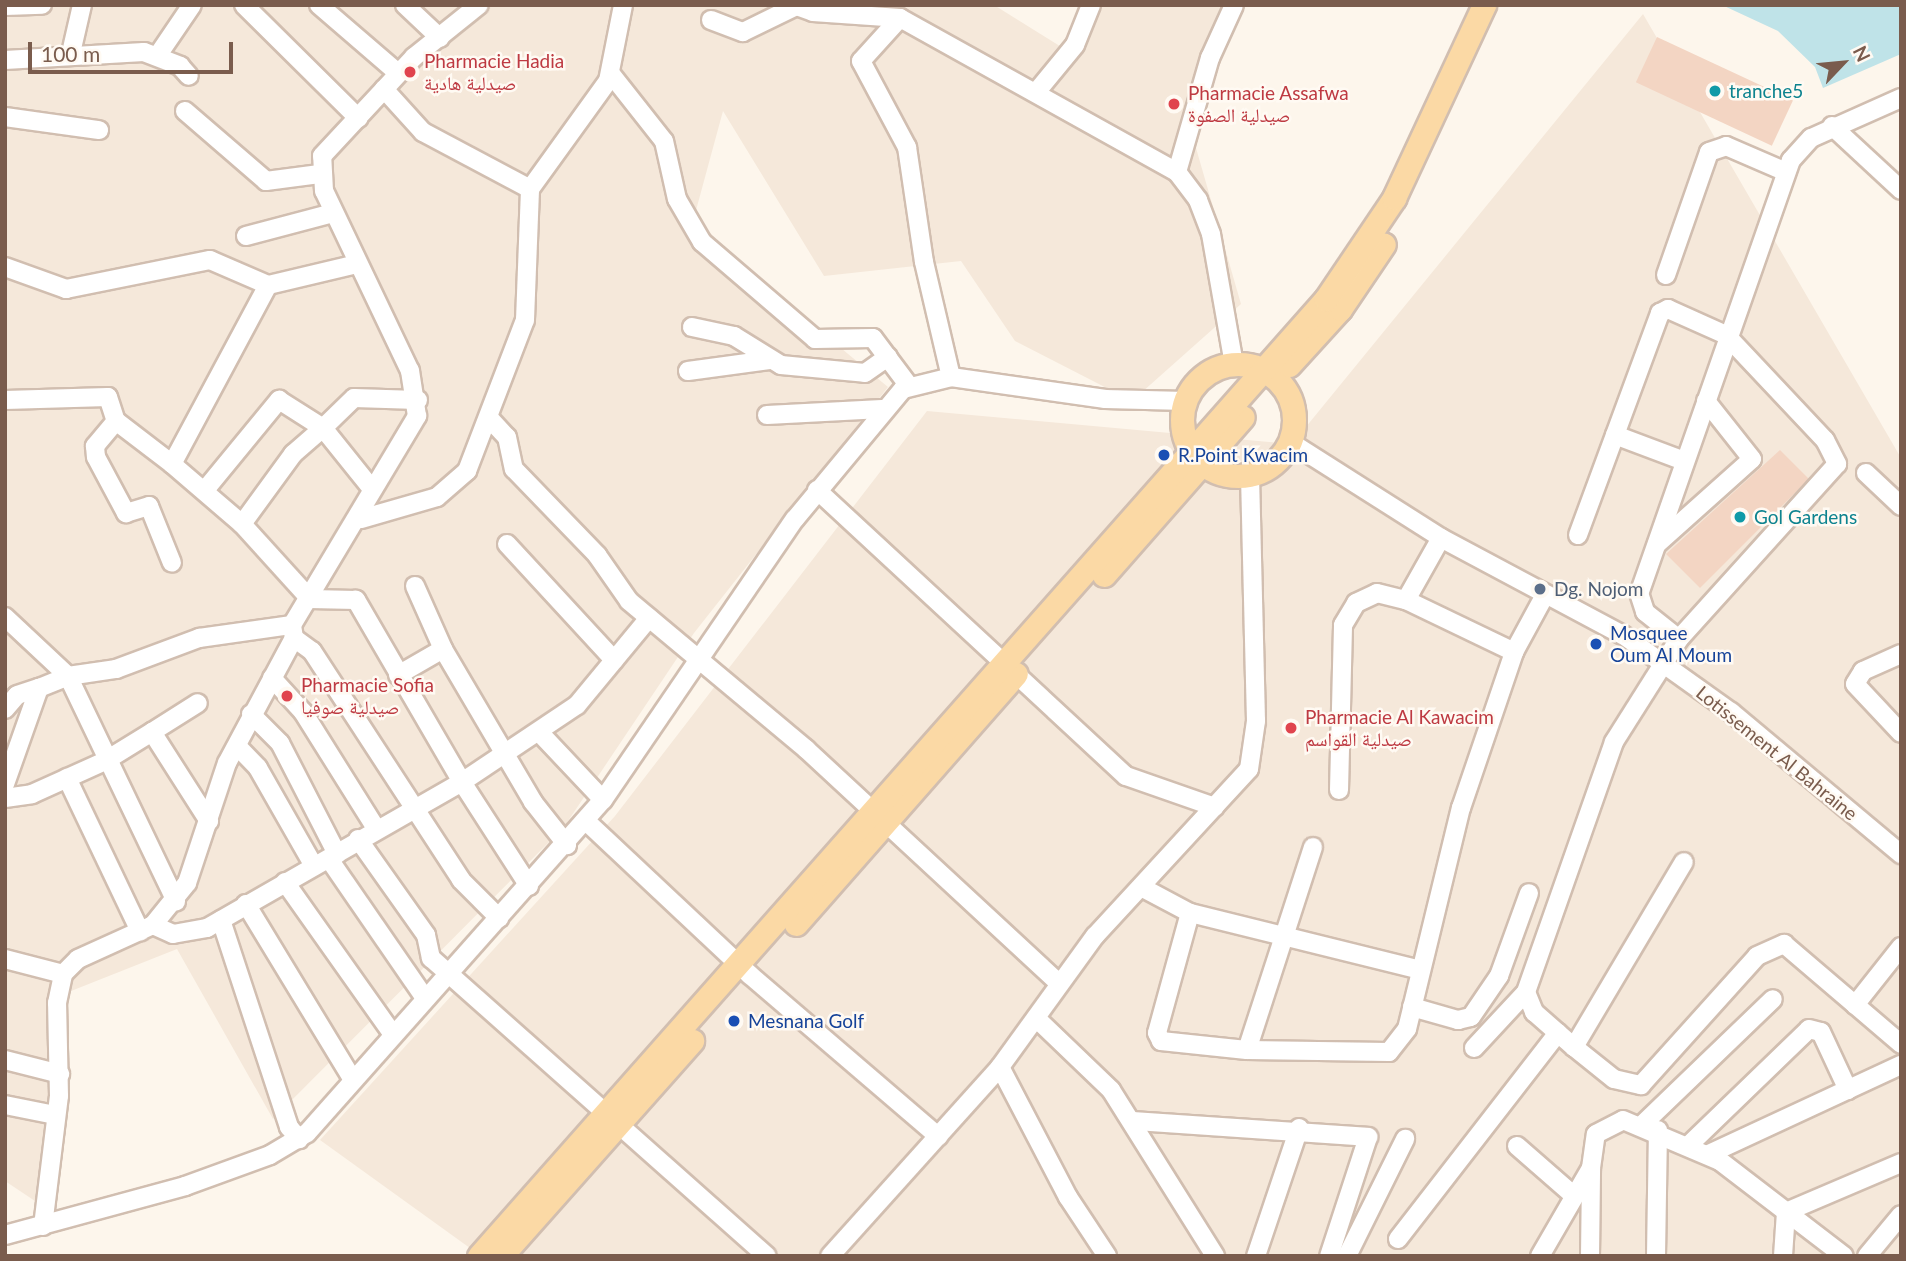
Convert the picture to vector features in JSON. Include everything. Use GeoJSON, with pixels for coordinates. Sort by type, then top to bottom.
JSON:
{"type":"FeatureCollection","features":[{"type":"Feature","properties":{"kind":"main road"},"geometry":{"type":"LineString","coordinates":[[479,1256],[611,1120],[1270,374],[1377,228],[1484,5]]}},
{"type":"Feature","properties":{"kind":"main road"},"geometry":{"type":"LineString","coordinates":[[1270,374],[1340,309],[1378,255],[1500,5]]}},
{"type":"Feature","properties":{"kind":"main road"},"geometry":{"type":"LineString","coordinates":[[1234,364],[1270,374],[1293,409],[1290,442],[1273,463],[1250,475],[1225,474],[1197,456],[1183,427],[1186,401],[1204,375],[1234,364]]}},
{"type":"Feature","properties":{"kind":"main road"},"geometry":{"type":"LineString","coordinates":[[501,1256],[611,1120]]}},
{"type":"Feature","properties":{"kind":"street"},"geometry":{"type":"LineString","coordinates":[[5,6],[42,5]]}},
{"type":"Feature","properties":{"kind":"street"},"geometry":{"type":"LineString","coordinates":[[71,53],[82,5]]}},
{"type":"Feature","properties":{"kind":"street"},"geometry":{"type":"LineString","coordinates":[[158,55],[192,5]]}},
{"type":"Feature","properties":{"kind":"street"},"geometry":{"type":"LineString","coordinates":[[244,5],[358,118]]}},
{"type":"Feature","properties":{"kind":"street"},"geometry":{"type":"LineString","coordinates":[[319,5],[398,73]]}},
{"type":"Feature","properties":{"kind":"street"},"geometry":{"type":"LineString","coordinates":[[405,5],[440,38]]}},
{"type":"Feature","properties":{"kind":"street"},"geometry":{"type":"LineString","coordinates":[[43,1226],[60,1074],[57,1003],[64,974],[78,959],[146,928],[176,901],[198,862],[209,821],[251,714],[272,678],[310,599],[361,519],[372,489],[409,431],[418,400],[333,214],[320,174],[329,145],[358,118],[398,73],[479,5]]}},
{"type":"Feature","properties":{"kind":"street"},"geometry":{"type":"LineString","coordinates":[[361,519],[449,491],[467,471],[489,418],[502,368],[525,320],[530,189],[575,134],[611,74],[624,5]]}},
{"type":"Feature","properties":{"kind":"street"},"geometry":{"type":"LineString","coordinates":[[1038,90],[1075,45],[1091,5]]}},
{"type":"Feature","properties":{"kind":"street"},"geometry":{"type":"LineString","coordinates":[[1177,172],[1213,48],[1234,5]]}},
{"type":"Feature","properties":{"kind":"street"},"geometry":{"type":"LineString","coordinates":[[711,20],[743,32],[795,6],[900,18],[1038,90],[1177,172],[1198,200],[1211,234],[1234,364]]}},
{"type":"Feature","properties":{"kind":"street"},"geometry":{"type":"LineString","coordinates":[[900,18],[861,61],[908,147],[924,262],[951,377]]}},
{"type":"Feature","properties":{"kind":"street"},"geometry":{"type":"LineString","coordinates":[[5,60],[71,53],[158,55],[188,76]]}},
{"type":"Feature","properties":{"kind":"street"},"geometry":{"type":"LineString","coordinates":[[611,74],[664,141],[677,199],[702,242],[815,339],[869,335],[909,386]]}},
{"type":"Feature","properties":{"kind":"street"},"geometry":{"type":"LineString","coordinates":[[384,89],[423,132],[530,189]]}},
{"type":"Feature","properties":{"kind":"street"},"geometry":{"type":"LineString","coordinates":[[1679,639],[1641,604],[1657,544],[1726,335],[1786,173],[1811,138],[1832,126],[1901,98]]}},
{"type":"Feature","properties":{"kind":"street"},"geometry":{"type":"LineString","coordinates":[[185,111],[266,181],[320,174]]}},
{"type":"Feature","properties":{"kind":"street"},"geometry":{"type":"LineString","coordinates":[[5,117],[99,130]]}},
{"type":"Feature","properties":{"kind":"street"},"geometry":{"type":"LineString","coordinates":[[1832,126],[1901,190]]}},
{"type":"Feature","properties":{"kind":"street"},"geometry":{"type":"LineString","coordinates":[[1666,275],[1709,152],[1726,146],[1786,173]]}},
{"type":"Feature","properties":{"kind":"street"},"geometry":{"type":"LineString","coordinates":[[246,236],[333,214]]}},
{"type":"Feature","properties":{"kind":"street"},"geometry":{"type":"LineString","coordinates":[[5,267],[66,289],[210,260],[268,285],[357,264]]}},
{"type":"Feature","properties":{"kind":"street"},"geometry":{"type":"LineString","coordinates":[[172,464],[268,285]]}},
{"type":"Feature","properties":{"kind":"street"},"geometry":{"type":"LineString","coordinates":[[1474,1048],[1526,992],[1614,742],[1667,664],[1679,639],[1837,464],[1825,440],[1726,335],[1668,309],[1660,313],[1578,535]]}},
{"type":"Feature","properties":{"kind":"street"},"geometry":{"type":"LineString","coordinates":[[692,327],[734,336],[769,359]]}},
{"type":"Feature","properties":{"kind":"street"},"geometry":{"type":"LineString","coordinates":[[688,371],[769,359],[865,373],[888,357]]}},
{"type":"Feature","properties":{"kind":"street"},"geometry":{"type":"LineString","coordinates":[[5,1236],[185,1186],[299,1139],[392,1033],[567,845],[603,800],[817,490],[882,409],[909,386],[951,377],[1105,399],[1186,401]]}},
{"type":"Feature","properties":{"kind":"street"},"geometry":{"type":"LineString","coordinates":[[5,400],[108,397],[116,421],[205,490],[242,524],[310,599],[356,600],[461,782],[529,886]]}},
{"type":"Feature","properties":{"kind":"street"},"geometry":{"type":"LineString","coordinates":[[242,524],[293,454],[354,398],[418,400]]}},
{"type":"Feature","properties":{"kind":"street"},"geometry":{"type":"LineString","coordinates":[[205,490],[278,400],[323,428],[372,489]]}},
{"type":"Feature","properties":{"kind":"street"},"geometry":{"type":"LineString","coordinates":[[1657,544],[1752,459],[1706,401]]}},
{"type":"Feature","properties":{"kind":"street"},"geometry":{"type":"LineString","coordinates":[[767,415],[882,409]]}},
{"type":"Feature","properties":{"kind":"street"},"geometry":{"type":"LineString","coordinates":[[489,418],[507,437],[514,469],[649,618],[701,656],[1058,982]]}},
{"type":"Feature","properties":{"kind":"street"},"geometry":{"type":"LineString","coordinates":[[116,421],[96,446],[96,457],[126,513],[149,506],[172,563]]}},
{"type":"Feature","properties":{"kind":"street"},"geometry":{"type":"LineString","coordinates":[[1615,435],[1684,461]]}},
{"type":"Feature","properties":{"kind":"street","name":"Lotissement Al Bahraine"},"geometry":{"type":"LineString","coordinates":[[1290,442],[1441,538],[1667,664],[1901,854]]}},
{"type":"Feature","properties":{"kind":"street"},"geometry":{"type":"LineString","coordinates":[[1866,473],[1901,506]]}},
{"type":"Feature","properties":{"kind":"street"},"geometry":{"type":"LineString","coordinates":[[830,1256],[1000,1067],[1037,1018],[1058,982],[1243,779],[1255,745],[1250,475]]}},
{"type":"Feature","properties":{"kind":"street"},"geometry":{"type":"LineString","coordinates":[[817,490],[1126,776],[1215,807]]}},
{"type":"Feature","properties":{"kind":"street"},"geometry":{"type":"LineString","coordinates":[[1406,600],[1441,538]]}},
{"type":"Feature","properties":{"kind":"street"},"geometry":{"type":"LineString","coordinates":[[507,544],[614,660]]}},
{"type":"Feature","properties":{"kind":"street"},"geometry":{"type":"LineString","coordinates":[[415,586],[443,649],[505,753],[567,845]]}},
{"type":"Feature","properties":{"kind":"street"},"geometry":{"type":"LineString","coordinates":[[1339,790],[1343,625],[1356,603],[1377,593],[1406,600],[1514,652]]}},
{"type":"Feature","properties":{"kind":"street"},"geometry":{"type":"LineString","coordinates":[[1190,913],[1157,1033],[1170,1044],[1247,1050],[1389,1052],[1402,1040],[1461,808],[1514,652],[1545,595]]}},
{"type":"Feature","properties":{"kind":"street"},"geometry":{"type":"LineString","coordinates":[[5,617],[68,676],[105,761],[176,901]]}},
{"type":"Feature","properties":{"kind":"street"},"geometry":{"type":"LineString","coordinates":[[67,778],[146,928],[173,934],[222,919],[327,860],[358,839],[412,812],[539,732],[577,705],[649,618]]}},
{"type":"Feature","properties":{"kind":"street"},"geometry":{"type":"LineString","coordinates":[[5,709],[17,695],[68,676],[116,669],[199,638],[293,632],[312,650],[412,812],[461,880],[499,918]]}},
{"type":"Feature","properties":{"kind":"street"},"geometry":{"type":"LineString","coordinates":[[398,675],[443,649]]}},
{"type":"Feature","properties":{"kind":"street"},"geometry":{"type":"LineString","coordinates":[[1901,654],[1863,671],[1855,684],[1901,733]]}},
{"type":"Feature","properties":{"kind":"street"},"geometry":{"type":"LineString","coordinates":[[272,678],[303,712],[377,830]]}},
{"type":"Feature","properties":{"kind":"street"},"geometry":{"type":"LineString","coordinates":[[5,784],[39,688]]}},
{"type":"Feature","properties":{"kind":"street"},"geometry":{"type":"LineString","coordinates":[[5,798],[67,778],[105,761],[198,703]]}},
{"type":"Feature","properties":{"kind":"street"},"geometry":{"type":"LineString","coordinates":[[251,714],[280,743],[327,860]]}},
{"type":"Feature","properties":{"kind":"street"},"geometry":{"type":"LineString","coordinates":[[152,732],[209,821]]}},
{"type":"Feature","properties":{"kind":"street"},"geometry":{"type":"LineString","coordinates":[[539,732],[603,800]]}},
{"type":"Feature","properties":{"kind":"street"},"geometry":{"type":"LineString","coordinates":[[237,746],[258,768],[327,860],[425,998]]}},
{"type":"Feature","properties":{"kind":"street"},"geometry":{"type":"LineString","coordinates":[[586,821],[745,970],[938,1136]]}},
{"type":"Feature","properties":{"kind":"street"},"geometry":{"type":"LineString","coordinates":[[358,839],[426,935],[431,958],[767,1256]]}},
{"type":"Feature","properties":{"kind":"street"},"geometry":{"type":"LineString","coordinates":[[1247,1050],[1313,847]]}},
{"type":"Feature","properties":{"kind":"street"},"geometry":{"type":"LineString","coordinates":[[1574,1047],[1684,862]]}},
{"type":"Feature","properties":{"kind":"street"},"geometry":{"type":"LineString","coordinates":[[285,882],[392,1033]]}},
{"type":"Feature","properties":{"kind":"street"},"geometry":{"type":"LineString","coordinates":[[1143,888],[1190,913],[1420,970]]}},
{"type":"Feature","properties":{"kind":"street"},"geometry":{"type":"LineString","coordinates":[[1412,1007],[1458,1020],[1471,1017],[1499,976],[1529,893]]}},
{"type":"Feature","properties":{"kind":"street"},"geometry":{"type":"LineString","coordinates":[[246,904],[352,1078]]}},
{"type":"Feature","properties":{"kind":"street"},"geometry":{"type":"LineString","coordinates":[[222,919],[289,1128],[299,1139]]}},
{"type":"Feature","properties":{"kind":"street"},"geometry":{"type":"LineString","coordinates":[[1526,992],[1534,1012],[1574,1047],[1614,1079],[1642,1085],[1757,956],[1777,945],[1803,955],[1901,1044]]}},
{"type":"Feature","properties":{"kind":"street"},"geometry":{"type":"LineString","coordinates":[[1855,1005],[1901,947]]}},
{"type":"Feature","properties":{"kind":"street"},"geometry":{"type":"LineString","coordinates":[[5,959],[64,974]]}},
{"type":"Feature","properties":{"kind":"street"},"geometry":{"type":"LineString","coordinates":[[1656,1256],[1650,1127],[1773,999]]}},
{"type":"Feature","properties":{"kind":"street"},"geometry":{"type":"LineString","coordinates":[[1037,1018],[1099,1075],[1134,1121],[1215,1256]]}},
{"type":"Feature","properties":{"kind":"street"},"geometry":{"type":"LineString","coordinates":[[1690,1144],[1809,1029],[1821,1032],[1848,1090]]}},
{"type":"Feature","properties":{"kind":"street"},"geometry":{"type":"LineString","coordinates":[[1398,1239],[1558,1033]]}},
{"type":"Feature","properties":{"kind":"street"},"geometry":{"type":"LineString","coordinates":[[5,1060],[60,1074]]}},
{"type":"Feature","properties":{"kind":"street"},"geometry":{"type":"LineString","coordinates":[[1709,1154],[1901,1065]]}},
{"type":"Feature","properties":{"kind":"street"},"geometry":{"type":"LineString","coordinates":[[1000,1067],[1068,1197],[1107,1256]]}},
{"type":"Feature","properties":{"kind":"street"},"geometry":{"type":"LineString","coordinates":[[5,1105],[55,1115]]}},
{"type":"Feature","properties":{"kind":"street"},"geometry":{"type":"LineString","coordinates":[[1590,1256],[1591,1168],[1600,1128],[1614,1120],[1650,1127],[1709,1154],[1844,1256]]}},
{"type":"Feature","properties":{"kind":"street"},"geometry":{"type":"LineString","coordinates":[[1134,1121],[1299,1128],[1369,1139],[1329,1256]]}},
{"type":"Feature","properties":{"kind":"street"},"geometry":{"type":"LineString","coordinates":[[1256,1256],[1299,1128]]}},
{"type":"Feature","properties":{"kind":"street"},"geometry":{"type":"LineString","coordinates":[[1347,1256],[1405,1139]]}},
{"type":"Feature","properties":{"kind":"street"},"geometry":{"type":"LineString","coordinates":[[1517,1146],[1572,1194]]}},
{"type":"Feature","properties":{"kind":"street"},"geometry":{"type":"LineString","coordinates":[[1786,1212],[1901,1163]]}},
{"type":"Feature","properties":{"kind":"street"},"geometry":{"type":"LineString","coordinates":[[1540,1256],[1572,1194],[1591,1168]]}},
{"type":"Feature","properties":{"kind":"street"},"geometry":{"type":"LineString","coordinates":[[1783,1256],[1786,1212]]}},
{"type":"Feature","properties":{"kind":"street"},"geometry":{"type":"LineString","coordinates":[[1867,1256],[1901,1215]]}},
{"type":"Feature","properties":{"kind":"shaded area"},"geometry":{"type":"Polygon","coordinates":[[[5,5],[994,5],[1063,48],[1085,5],[1228,5],[1196,148],[1241,304],[1132,401],[1015,341],[961,261],[824,276],[723,111],[692,225],[888,387],[694,633],[564,827],[273,1119],[177,949],[66,993],[56,1215],[5,1181],[5,5]]]}},
{"type":"Feature","properties":{"kind":"shaded area"},"geometry":{"type":"Polygon","coordinates":[[[1643,14],[1901,458],[1901,1256],[481,1256],[320,1140],[615,816],[927,411],[1292,444],[1643,14]]]}},
{"type":"Feature","properties":{"kind":"water"},"geometry":{"type":"Polygon","coordinates":[[[1722,5],[1901,5],[1901,54],[1823,88],[1815,67],[1778,31],[1722,5]]]}},
{"type":"Feature","properties":{"kind":"building","name":"tranche5"},"geometry":{"type":"Polygon","coordinates":[[[1657,37],[1793,100],[1772,146],[1636,82],[1657,37]]]}},
{"type":"Feature","properties":{"kind":"building","name":"Gol Gardens"},"geometry":{"type":"Polygon","coordinates":[[[1780,450],[1809,479],[1700,588],[1666,554],[1780,450]]]}},
{"type":"Feature","properties":{"kind":"place","name":"Pharmacie Hadia صيدلية هادية"},"geometry":{"type":"Point","coordinates":[410,72]}},
{"type":"Feature","properties":{"kind":"place","name":"tranche5"},"geometry":{"type":"Point","coordinates":[1715,91]}},
{"type":"Feature","properties":{"kind":"place","name":"Pharmacie Assafwa صيدلية الصفوة"},"geometry":{"type":"Point","coordinates":[1174,104]}},
{"type":"Feature","properties":{"kind":"place","name":"R.Point Kwacim"},"geometry":{"type":"Point","coordinates":[1164,455]}},
{"type":"Feature","properties":{"kind":"place","name":"Gol Gardens"},"geometry":{"type":"Point","coordinates":[1740,517]}},
{"type":"Feature","properties":{"kind":"place","name":"Dg. Nojom"},"geometry":{"type":"Point","coordinates":[1540,589]}},
{"type":"Feature","properties":{"kind":"place","name":"Mosquee Oum Al Moum"},"geometry":{"type":"Point","coordinates":[1596,644]}},
{"type":"Feature","properties":{"kind":"place","name":"Pharmacie Sofia صيدلية صوفيا"},"geometry":{"type":"Point","coordinates":[287,696]}},
{"type":"Feature","properties":{"kind":"place","name":"Pharmacie Al Kawacim صيدلية القواسم"},"geometry":{"type":"Point","coordinates":[1291,728]}},
{"type":"Feature","properties":{"kind":"place","name":"Mesnana Golf"},"geometry":{"type":"Point","coordinates":[734,1021]}}]}
